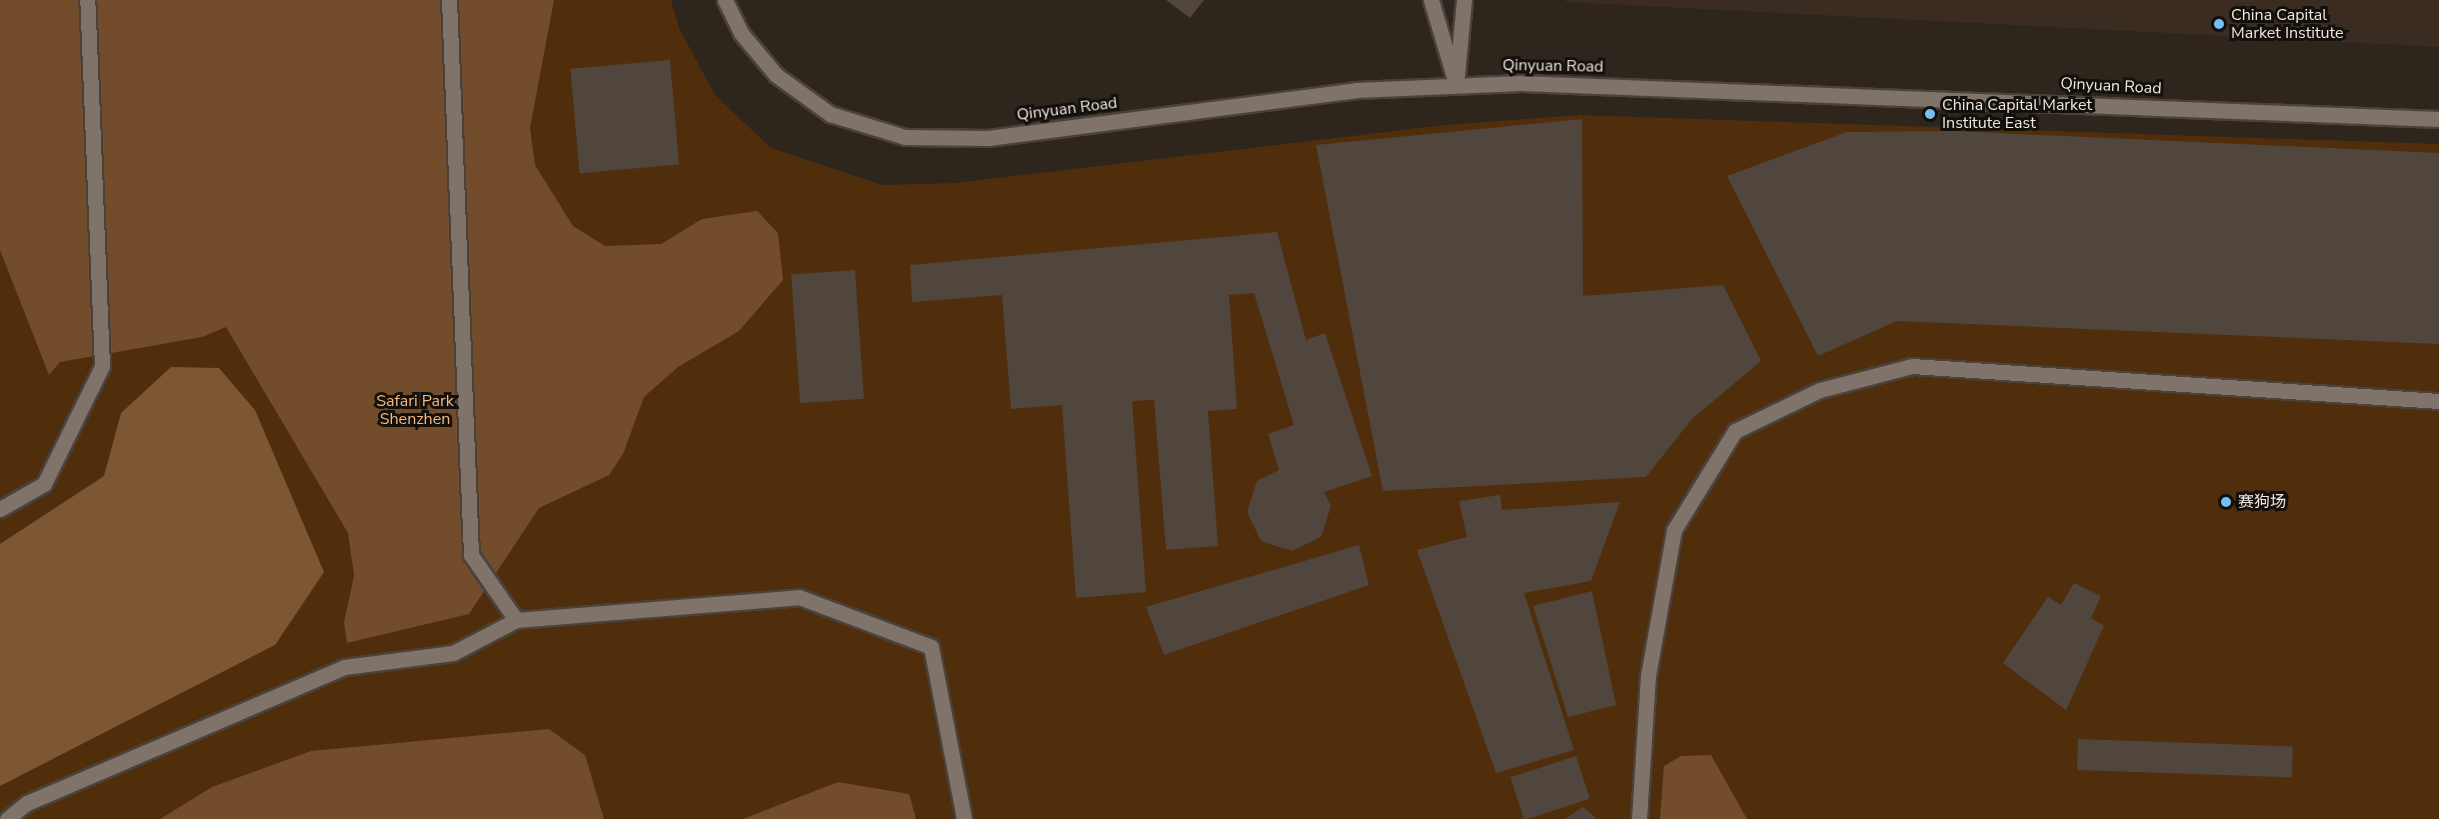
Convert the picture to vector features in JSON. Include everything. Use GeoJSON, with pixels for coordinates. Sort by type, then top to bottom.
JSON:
{"type":"FeatureCollection","features":[{"type":"Feature","properties":{"kind":"street"},"geometry":{"type":"LineString","coordinates":[[0,509],[44,484],[102,366],[87,0]]}},
{"type":"Feature","properties":{"kind":"street"},"geometry":{"type":"LineString","coordinates":[[448,0],[471,555],[516,620]]}},
{"type":"Feature","properties":{"kind":"street","name":"Qinyuan Road"},"geometry":{"type":"LineString","coordinates":[[725,0],[741,33],[776,75],[830,114],[905,137],[988,138],[1356,90],[1456,84],[1859,94],[2439,119]]}},
{"type":"Feature","properties":{"kind":"street"},"geometry":{"type":"LineString","coordinates":[[1431,0],[1456,84]]}},
{"type":"Feature","properties":{"kind":"street"},"geometry":{"type":"LineString","coordinates":[[1456,84],[1464,0]]}},
{"type":"Feature","properties":{"kind":"street"},"geometry":{"type":"LineString","coordinates":[[1639,819],[1648,676],[1674,530],[1735,431],[1820,390],[1912,366],[2439,401]]}},
{"type":"Feature","properties":{"kind":"street"},"geometry":{"type":"LineString","coordinates":[[7,819],[27,803],[344,667],[453,653],[516,620],[799,597],[931,647],[964,819]]}},
{"type":"Feature","properties":{"kind":"shaded area","name":"China Capital Market Institute"},"geometry":{"type":"Polygon","coordinates":[[[1565,0],[2439,0],[2439,47],[1566,2],[1565,0]]]}},
{"type":"Feature","properties":{"kind":"shaded area"},"geometry":{"type":"Polygon","coordinates":[[[171,367],[219,368],[255,410],[324,572],[275,645],[0,786],[0,544],[104,476],[121,413],[171,367]]]}},
{"type":"Feature","properties":{"kind":"green space","name":"Safari Park Shenzhen"},"geometry":{"type":"Polygon","coordinates":[[[0,0],[671,0],[679,28],[715,95],[771,148],[882,185],[955,183],[1445,125],[1579,115],[2439,144],[2439,819],[0,819],[0,0]]]}},
{"type":"Feature","properties":{"kind":"green space"},"geometry":{"type":"Polygon","coordinates":[[[0,0],[554,0],[530,128],[535,165],[573,226],[605,246],[661,244],[702,219],[757,211],[778,233],[783,280],[739,331],[678,367],[644,397],[623,454],[609,475],[539,508],[469,614],[347,643],[344,623],[354,575],[348,533],[226,327],[202,337],[60,362],[49,375],[0,250],[0,0]]]}},
{"type":"Feature","properties":{"kind":"green space"},"geometry":{"type":"Polygon","coordinates":[[[549,729],[585,755],[604,819],[160,819],[212,787],[311,751],[549,729]]]}},
{"type":"Feature","properties":{"kind":"green space"},"geometry":{"type":"Polygon","coordinates":[[[1711,755],[1747,819],[1660,819],[1664,766],[1681,756],[1711,755]]]}},
{"type":"Feature","properties":{"kind":"green space"},"geometry":{"type":"Polygon","coordinates":[[[838,782],[909,794],[916,819],[743,819],[838,782]]]}},
{"type":"Feature","properties":{"kind":"building"},"geometry":{"type":"Polygon","coordinates":[[[1166,0],[1204,0],[1190,18],[1166,0]]]}},
{"type":"Feature","properties":{"kind":"building"},"geometry":{"type":"Polygon","coordinates":[[[670,60],[679,165],[580,173],[570,69],[670,60]]]}},
{"type":"Feature","properties":{"kind":"building"},"geometry":{"type":"Polygon","coordinates":[[[1582,119],[1583,296],[1723,285],[1761,361],[1692,419],[1646,477],[1383,491],[1316,145],[1582,119]]]}},
{"type":"Feature","properties":{"kind":"building"},"geometry":{"type":"Polygon","coordinates":[[[1954,131],[2439,153],[2439,344],[1897,321],[1818,356],[1727,176],[1847,132],[1954,131]]]}},
{"type":"Feature","properties":{"kind":"building"},"geometry":{"type":"Polygon","coordinates":[[[1277,232],[1306,340],[1325,333],[1372,476],[1324,492],[1331,506],[1321,537],[1292,551],[1261,541],[1247,512],[1257,481],[1279,470],[1268,434],[1294,425],[1254,293],[1229,295],[1237,409],[1208,411],[1218,546],[1166,550],[1154,400],[1132,401],[1146,592],[1076,598],[1062,405],[1011,409],[1002,295],[912,302],[910,265],[1277,232]]]}},
{"type":"Feature","properties":{"kind":"building"},"geometry":{"type":"Polygon","coordinates":[[[855,270],[864,399],[800,403],[791,274],[855,270]]]}},
{"type":"Feature","properties":{"kind":"building"},"geometry":{"type":"Polygon","coordinates":[[[1500,495],[1502,510],[1620,502],[1591,581],[1524,593],[1574,750],[1496,773],[1417,550],[1467,537],[1459,501],[1500,495]]]}},
{"type":"Feature","properties":{"kind":"building"},"geometry":{"type":"Polygon","coordinates":[[[1359,545],[1369,585],[1164,655],[1146,607],[1359,545]]]}},
{"type":"Feature","properties":{"kind":"building"},"geometry":{"type":"Polygon","coordinates":[[[2074,583],[2101,596],[2091,618],[2104,626],[2066,710],[2003,663],[2048,597],[2061,605],[2074,583]]]}},
{"type":"Feature","properties":{"kind":"building"},"geometry":{"type":"Polygon","coordinates":[[[1592,591],[1616,705],[1568,717],[1533,606],[1592,591]]]}},
{"type":"Feature","properties":{"kind":"building"},"geometry":{"type":"Polygon","coordinates":[[[2078,739],[2293,747],[2292,777],[2077,770],[2078,739]]]}},
{"type":"Feature","properties":{"kind":"building"},"geometry":{"type":"Polygon","coordinates":[[[1576,756],[1590,799],[1524,819],[1510,777],[1576,756]]]}},
{"type":"Feature","properties":{"kind":"building"},"geometry":{"type":"Polygon","coordinates":[[[1583,807],[1597,819],[1565,819],[1583,807]]]}},
{"type":"Feature","properties":{"kind":"place","name":"China Capital Market Institute"},"geometry":{"type":"Point","coordinates":[2219,24]}},
{"type":"Feature","properties":{"kind":"place","name":"China Capital Market Institute East"},"geometry":{"type":"Point","coordinates":[1930,114]}},
{"type":"Feature","properties":{"kind":"place","name":"赛狗场"},"geometry":{"type":"Point","coordinates":[2226,502]}}]}
